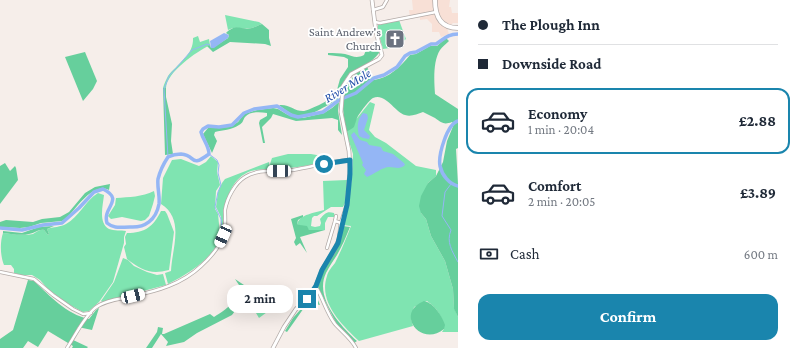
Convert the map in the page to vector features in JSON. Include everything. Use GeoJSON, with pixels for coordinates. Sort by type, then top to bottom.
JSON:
{"type":"FeatureCollection","features":[{"type":"Feature","properties":{"kind":"main road"},"geometry":{"type":"LineString","coordinates":[[435,0],[437,13],[444,22],[458,28]]}},
{"type":"Feature","properties":{"kind":"street"},"geometry":{"type":"LineString","coordinates":[[273,348],[296,309],[310,296],[316,286],[322,270],[338,243],[347,205],[350,174],[350,160],[341,110],[343,89],[345,81],[351,74],[381,57],[382,50],[375,22],[372,0]]}},
{"type":"Feature","properties":{"kind":"street"},"geometry":{"type":"LineString","coordinates":[[373,10],[384,6],[387,0]]}},
{"type":"Feature","properties":{"kind":"street"},"geometry":{"type":"LineString","coordinates":[[375,22],[380,23],[437,13]]}},
{"type":"Feature","properties":{"kind":"street"},"geometry":{"type":"LineString","coordinates":[[67,348],[91,312],[101,304],[163,288],[189,276],[201,267],[218,247],[225,228],[227,202],[239,181],[246,176],[256,172],[294,170],[350,160]]}},
{"type":"Feature","properties":{"kind":"street"},"geometry":{"type":"LineString","coordinates":[[327,248],[336,216]]}},
{"type":"Feature","properties":{"kind":"street"},"geometry":{"type":"LineString","coordinates":[[335,221],[342,223]]}},
{"type":"Feature","properties":{"kind":"street"},"geometry":{"type":"LineString","coordinates":[[0,272],[37,280],[53,295],[68,306],[83,314],[86,319]]}},
{"type":"Feature","properties":{"kind":"street"},"geometry":{"type":"LineString","coordinates":[[316,286],[322,301],[335,323],[352,340],[356,348]]}},
{"type":"Feature","properties":{"kind":"street"},"geometry":{"type":"LineString","coordinates":[[83,314],[91,312]]}},
{"type":"Feature","properties":{"kind":"shaded area"},"geometry":{"type":"Polygon","coordinates":[[[412,0],[450,0],[449,7],[451,7],[452,13],[458,13],[458,23],[453,23],[447,28],[449,34],[441,37],[439,32],[432,32],[432,24],[427,19],[420,20],[420,17],[410,18],[409,10],[413,10],[412,0]]]}},
{"type":"Feature","properties":{"kind":"green space"},"geometry":{"type":"Polygon","coordinates":[[[225,15],[259,22],[262,24],[252,28],[234,28],[228,30],[225,15]]]}},
{"type":"Feature","properties":{"kind":"green space"},"geometry":{"type":"Polygon","coordinates":[[[399,20],[406,39],[396,47],[383,49],[378,32],[378,25],[399,20]]]}},
{"type":"Feature","properties":{"kind":"green space"},"geometry":{"type":"Polygon","coordinates":[[[262,24],[269,30],[271,46],[265,44],[230,42],[213,52],[207,46],[210,45],[212,48],[228,38],[229,35],[226,33],[233,28],[248,29],[262,24]]]}},
{"type":"Feature","properties":{"kind":"green space"},"geometry":{"type":"Polygon","coordinates":[[[198,36],[200,42],[209,39],[210,45],[197,52],[183,63],[171,76],[166,88],[163,88],[168,76],[191,49],[193,38],[198,36]]]}},
{"type":"Feature","properties":{"kind":"green space"},"geometry":{"type":"Polygon","coordinates":[[[446,38],[449,41],[440,50],[436,60],[434,83],[435,94],[458,109],[458,148],[456,149],[458,184],[458,317],[454,309],[453,289],[445,261],[431,236],[426,219],[421,213],[419,206],[421,196],[428,183],[436,176],[443,162],[447,141],[454,124],[452,122],[443,123],[423,112],[407,116],[397,110],[386,100],[377,97],[369,101],[358,116],[354,127],[346,132],[343,109],[345,89],[355,74],[367,67],[374,80],[385,77],[398,68],[410,55],[416,54],[430,46],[437,46],[446,38]]]}},
{"type":"Feature","properties":{"kind":"green space"},"geometry":{"type":"Polygon","coordinates":[[[377,46],[379,53],[373,60],[355,70],[345,79],[339,98],[310,114],[297,116],[279,105],[306,111],[335,97],[340,79],[348,67],[348,59],[328,55],[328,53],[341,53],[359,57],[364,55],[366,50],[375,50],[377,46]]]}},
{"type":"Feature","properties":{"kind":"green space"},"geometry":{"type":"Polygon","coordinates":[[[85,52],[97,81],[93,89],[83,101],[65,57],[85,52]]]}},
{"type":"Feature","properties":{"kind":"green space"},"geometry":{"type":"Polygon","coordinates":[[[163,88],[166,88],[166,97],[172,124],[171,141],[173,154],[165,155],[163,88]]]}},
{"type":"Feature","properties":{"kind":"green space"},"geometry":{"type":"Polygon","coordinates":[[[339,102],[338,111],[342,135],[338,130],[338,120],[332,118],[296,121],[273,114],[262,127],[265,143],[263,143],[259,123],[260,120],[267,116],[267,113],[258,112],[247,115],[236,127],[215,132],[214,135],[217,141],[212,153],[203,134],[208,128],[230,127],[238,122],[244,114],[257,110],[273,108],[278,109],[288,115],[303,118],[324,113],[339,102]]]}},
{"type":"Feature","properties":{"kind":"green space"},"geometry":{"type":"Polygon","coordinates":[[[370,102],[375,104],[369,130],[375,137],[386,143],[416,166],[436,170],[436,176],[428,183],[421,213],[426,219],[431,236],[445,261],[453,289],[454,308],[458,317],[458,332],[442,332],[444,325],[441,317],[433,306],[427,301],[414,307],[411,319],[413,326],[359,341],[339,320],[329,304],[325,286],[328,274],[335,263],[351,226],[343,225],[352,178],[353,154],[346,132],[370,102]]]}},
{"type":"Feature","properties":{"kind":"green space"},"geometry":{"type":"Polygon","coordinates":[[[288,154],[311,154],[328,157],[329,160],[300,167],[271,168],[270,164],[272,158],[288,154]]]}},
{"type":"Feature","properties":{"kind":"green space"},"geometry":{"type":"Polygon","coordinates":[[[211,156],[218,162],[217,172],[220,185],[216,191],[215,209],[218,214],[220,234],[221,217],[216,207],[218,192],[225,179],[269,162],[270,169],[251,171],[239,178],[232,188],[227,201],[221,235],[216,247],[206,259],[181,277],[168,284],[165,273],[171,271],[175,244],[175,226],[173,218],[168,210],[161,204],[163,178],[172,160],[181,159],[199,166],[206,162],[211,156]]]}},
{"type":"Feature","properties":{"kind":"green space"},"geometry":{"type":"Polygon","coordinates":[[[5,163],[10,171],[15,166],[18,180],[0,204],[0,166],[5,163]]]}},
{"type":"Feature","properties":{"kind":"green space"},"geometry":{"type":"Polygon","coordinates":[[[347,180],[345,203],[343,207],[331,207],[312,218],[311,226],[320,226],[320,219],[323,215],[328,212],[334,213],[335,217],[328,217],[325,223],[325,230],[309,230],[297,224],[304,216],[324,210],[323,181],[347,180]]]}},
{"type":"Feature","properties":{"kind":"green space"},"geometry":{"type":"Polygon","coordinates":[[[110,184],[109,190],[103,188],[91,192],[80,202],[67,218],[62,221],[41,223],[20,228],[0,227],[0,222],[6,220],[33,222],[42,219],[60,217],[69,212],[85,193],[95,187],[110,184]]]}},
{"type":"Feature","properties":{"kind":"green space"},"geometry":{"type":"Polygon","coordinates":[[[154,191],[155,196],[153,204],[149,216],[145,220],[141,221],[122,217],[111,219],[108,216],[115,205],[116,198],[140,196],[154,191]]]}},
{"type":"Feature","properties":{"kind":"green space"},"geometry":{"type":"Polygon","coordinates":[[[98,193],[104,195],[102,214],[103,223],[111,230],[126,231],[113,282],[99,302],[89,311],[83,312],[68,304],[32,275],[21,275],[14,273],[14,269],[11,265],[4,265],[1,253],[1,240],[3,233],[29,235],[39,230],[44,230],[48,235],[47,229],[62,226],[71,221],[89,200],[98,193]]]}},
{"type":"Feature","properties":{"kind":"green space"},"geometry":{"type":"Polygon","coordinates":[[[161,211],[165,211],[167,214],[174,232],[169,270],[151,272],[142,269],[127,259],[124,247],[126,244],[125,237],[127,233],[139,232],[148,228],[155,221],[161,211]]]}},
{"type":"Feature","properties":{"kind":"green space"},"geometry":{"type":"Polygon","coordinates":[[[303,215],[303,217],[298,220],[297,224],[307,226],[309,230],[325,230],[300,237],[307,253],[300,243],[296,246],[294,242],[296,238],[291,219],[303,215]]]}},
{"type":"Feature","properties":{"kind":"green space"},"geometry":{"type":"Polygon","coordinates":[[[54,226],[47,229],[48,235],[44,230],[23,235],[3,233],[3,231],[22,233],[39,227],[54,226]]]}},
{"type":"Feature","properties":{"kind":"green space"},"geometry":{"type":"Polygon","coordinates":[[[343,226],[350,227],[339,252],[326,273],[323,282],[326,302],[344,328],[357,341],[354,343],[336,323],[318,287],[325,266],[337,247],[343,226]]]}},
{"type":"Feature","properties":{"kind":"green space"},"geometry":{"type":"Polygon","coordinates":[[[123,258],[128,260],[134,266],[147,272],[157,275],[163,274],[166,285],[102,302],[101,301],[114,282],[123,258]]]}},
{"type":"Feature","properties":{"kind":"green space"},"geometry":{"type":"Polygon","coordinates":[[[235,279],[244,285],[248,295],[232,315],[197,333],[184,342],[166,346],[168,342],[161,334],[152,348],[146,348],[157,332],[158,327],[163,328],[162,334],[164,334],[210,314],[214,317],[224,311],[236,298],[241,288],[235,279]]]}},
{"type":"Feature","properties":{"kind":"green space"},"geometry":{"type":"Polygon","coordinates":[[[28,280],[34,281],[59,304],[81,317],[89,319],[99,308],[92,330],[78,327],[71,339],[88,347],[87,348],[72,348],[73,346],[48,331],[38,347],[28,341],[23,348],[0,348],[0,339],[13,330],[28,280]]]}},
{"type":"Feature","properties":{"kind":"green space"},"geometry":{"type":"Polygon","coordinates":[[[315,293],[320,305],[306,305],[287,332],[285,331],[293,318],[315,293]]]}},
{"type":"Feature","properties":{"kind":"green space"},"geometry":{"type":"Polygon","coordinates":[[[424,301],[431,304],[437,310],[445,325],[444,329],[435,334],[420,332],[414,327],[411,320],[411,313],[415,306],[424,301]]]}},
{"type":"Feature","properties":{"kind":"green space"},"geometry":{"type":"Polygon","coordinates":[[[270,302],[274,307],[259,318],[256,313],[270,302]]]}},
{"type":"Feature","properties":{"kind":"water"},"geometry":{"type":"Polygon","coordinates":[[[224,33],[229,35],[228,38],[214,48],[211,48],[210,41],[224,33]]]}},
{"type":"Feature","properties":{"kind":"water"},"geometry":{"type":"Polygon","coordinates":[[[363,113],[367,114],[368,118],[364,130],[370,136],[369,139],[359,136],[358,124],[363,113]]]}},
{"type":"Feature","properties":{"kind":"water"},"geometry":{"type":"Polygon","coordinates":[[[354,132],[360,140],[367,142],[369,145],[381,147],[383,151],[393,154],[405,165],[399,168],[387,167],[367,177],[364,174],[366,170],[362,165],[363,163],[351,135],[354,132]]]}},
{"type":"Feature","properties":{"kind":"waterway","name":"River Mole"},"geometry":{"type":"LineString","coordinates":[[0,228],[22,230],[43,225],[62,223],[94,192],[103,189],[109,193],[113,200],[107,212],[107,223],[118,227],[135,227],[145,224],[152,219],[158,210],[158,179],[162,167],[168,157],[181,154],[186,155],[196,161],[209,154],[201,132],[203,129],[208,126],[219,127],[232,125],[244,113],[254,109],[277,106],[291,115],[298,117],[323,112],[339,100],[356,93],[374,78],[384,75],[397,67],[405,56],[410,53],[416,52],[431,44],[436,44],[449,36],[458,34]]}},
{"type":"Feature","properties":{"kind":"waterway"},"geometry":{"type":"LineString","coordinates":[[168,157],[164,89],[169,76],[192,50],[207,44],[210,45]]}},
{"type":"Feature","properties":{"kind":"waterway","name":"River Mole"},"geometry":{"type":"LineString","coordinates":[[458,121],[450,128],[444,140],[440,155],[440,166],[444,176],[458,186]]}},
{"type":"Feature","properties":{"kind":"waterway"},"geometry":{"type":"LineString","coordinates":[[209,154],[217,160],[219,165],[218,173],[221,185],[215,207],[221,219],[222,229],[220,236]]}},
{"type":"Feature","properties":{"kind":"waterway"},"geometry":{"type":"LineString","coordinates":[[451,184],[445,192],[442,216],[451,230],[449,242],[458,262]]}},
{"type":"Feature","properties":{"kind":"place","name":"Saint Andrew's Church"},"geometry":{"type":"Point","coordinates":[395,39]}},
{"type":"Feature","properties":{"kind":"route"},"geometry":{"type":"LineString","coordinates":[[307,299],[316,286],[323,268],[337,246],[347,205],[350,160],[324,164]]}}]}
